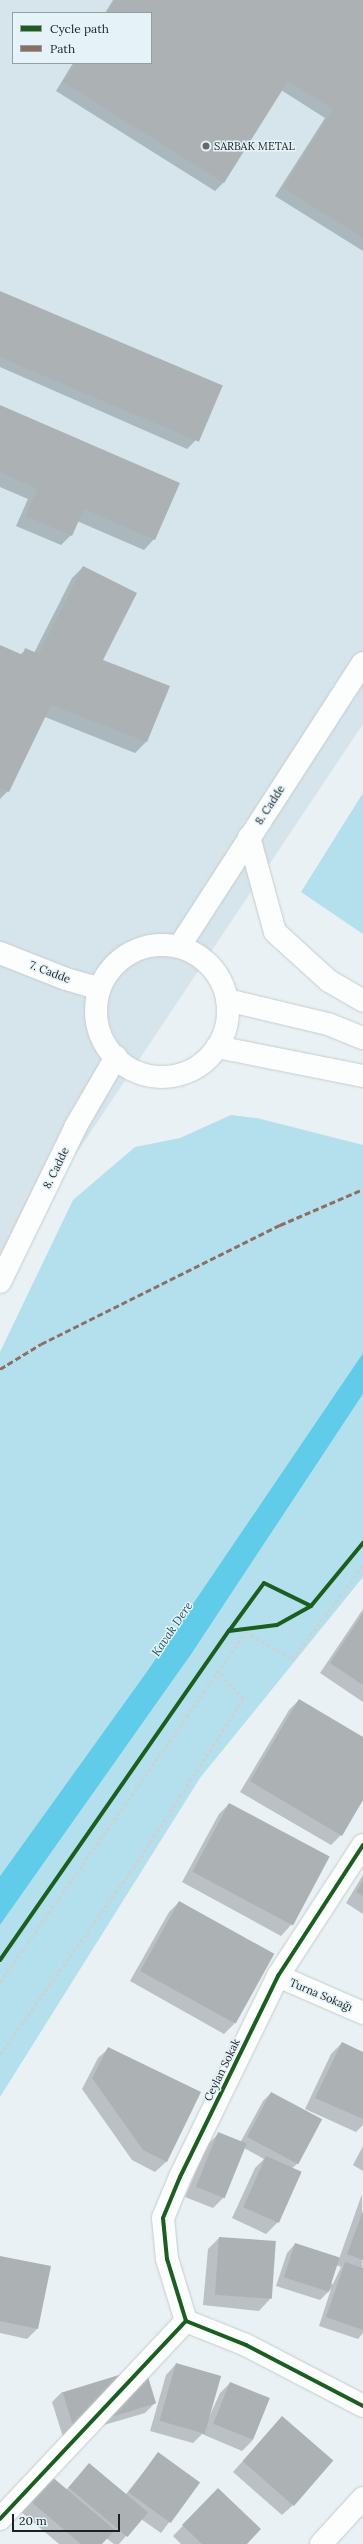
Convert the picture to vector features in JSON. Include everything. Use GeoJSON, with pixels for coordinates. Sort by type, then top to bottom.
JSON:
{"type":"FeatureCollection","features":[{"type":"Feature","properties":{"kind":"street","name":"8. Cadde"},"geometry":{"type":"LineString","coordinates":[[179,947],[363,663]]}},
{"type":"Feature","properties":{"kind":"street"},"geometry":{"type":"LineString","coordinates":[[249,837],[275,932],[329,982],[363,1001]]}},
{"type":"Feature","properties":{"kind":"street"},"geometry":{"type":"LineString","coordinates":[[155,945],[179,947],[202,958],[214,970],[222,984],[227,1000],[228,1016],[217,1047],[206,1060],[192,1069],[177,1075],[160,1077],[144,1074],[129,1068],[105,1045],[98,1029],[96,1013],[100,989],[112,968],[124,956],[139,949],[155,945]]}},
{"type":"Feature","properties":{"kind":"street","name":"7. Cadde"},"geometry":{"type":"LineString","coordinates":[[0,953],[66,979],[100,989]]}},
{"type":"Feature","properties":{"kind":"street"},"geometry":{"type":"LineString","coordinates":[[227,1000],[328,1024],[363,1038]]}},
{"type":"Feature","properties":{"kind":"street"},"geometry":{"type":"LineString","coordinates":[[217,1047],[363,1076]]}},
{"type":"Feature","properties":{"kind":"street","name":"8. Cadde"},"geometry":{"type":"LineString","coordinates":[[0,1282],[76,1126],[116,1057]]}},
{"type":"Feature","properties":{"kind":"street","name":"Ceylan Sokak"},"geometry":{"type":"LineString","coordinates":[[186,2322],[167,2259],[163,2218],[180,2177],[278,1976],[363,1845]]}},
{"type":"Feature","properties":{"kind":"street","name":"Turna Sokağı"},"geometry":{"type":"LineString","coordinates":[[278,1976],[363,2013]]}},
{"type":"Feature","properties":{"kind":"street"},"geometry":{"type":"LineString","coordinates":[[0,2519],[186,2322],[246,2345],[363,2406]]}},
{"type":"Feature","properties":{"kind":"street"},"geometry":{"type":"LineString","coordinates":[[321,2544],[363,2499]]}},
{"type":"Feature","properties":{"kind":"path"},"geometry":{"type":"LineString","coordinates":[[0,1982],[246,1632],[292,1659],[363,1566]]}},
{"type":"Feature","properties":{"kind":"path"},"geometry":{"type":"LineString","coordinates":[[243,1629],[250,1628]]}},
{"type":"Feature","properties":{"kind":"path"},"geometry":{"type":"LineString","coordinates":[[0,2054],[134,1867],[243,1699],[218,1671]]}},
{"type":"Feature","properties":{"kind":"shaded area"},"geometry":{"type":"Polygon","coordinates":[[[0,0],[363,0],[363,724],[0,1268],[0,0]]]}},
{"type":"Feature","properties":{"kind":"shaded area"},"geometry":{"type":"Polygon","coordinates":[[[363,793],[363,934],[301,892],[363,793]]]}},
{"type":"Feature","properties":{"kind":"shaded area"},"geometry":{"type":"Polygon","coordinates":[[[231,1115],[257,1118],[363,1145],[363,1353],[148,1670],[0,1876],[0,1352],[73,1200],[135,1147],[180,1138],[231,1115]]]}},
{"type":"Feature","properties":{"kind":"shaded area"},"geometry":{"type":"Polygon","coordinates":[[[363,1394],[363,1577],[200,1778],[0,2097],[0,1925],[192,1653],[363,1394]]]}},
{"type":"Feature","properties":{"kind":"water"},"geometry":{"type":"Polygon","coordinates":[[[363,1353],[363,1394],[192,1653],[0,1925],[0,1876],[148,1670],[363,1353]]]}},
{"type":"Feature","properties":{"kind":"building","name":"SARBAK METAL"},"geometry":{"type":"Polygon","coordinates":[[[115,0],[363,0],[363,238],[283,188],[333,109],[288,81],[224,183],[63,82],[75,64],[152,64],[152,12],[108,12],[115,0]]]}},
{"type":"Feature","properties":{"kind":"building"},"geometry":{"type":"Polygon","coordinates":[[[0,291],[223,386],[199,442],[0,357],[0,291]]]}},
{"type":"Feature","properties":{"kind":"building"},"geometry":{"type":"Polygon","coordinates":[[[0,405],[180,483],[155,540],[84,509],[72,536],[26,516],[37,489],[0,472],[0,405]]]}},
{"type":"Feature","properties":{"kind":"building"},"geometry":{"type":"Polygon","coordinates":[[[83,566],[137,593],[103,660],[170,686],[147,742],[51,705],[9,792],[0,788],[0,645],[23,655],[25,648],[39,654],[83,566]]]}},
{"type":"Feature","properties":{"kind":"building"},"geometry":{"type":"Polygon","coordinates":[[[363,1613],[363,1685],[330,1663],[363,1613]]]}},
{"type":"Feature","properties":{"kind":"building"},"geometry":{"type":"Polygon","coordinates":[[[299,1699],[363,1737],[363,1800],[342,1836],[250,1781],[299,1699]]]}},
{"type":"Feature","properties":{"kind":"building"},"geometry":{"type":"Polygon","coordinates":[[[229,1803],[330,1857],[293,1925],[192,1872],[229,1803]]]}},
{"type":"Feature","properties":{"kind":"building"},"geometry":{"type":"Polygon","coordinates":[[[363,1881],[363,1896],[356,1892],[363,1881]]]}},
{"type":"Feature","properties":{"kind":"building"},"geometry":{"type":"Polygon","coordinates":[[[179,1901],[274,1954],[236,2024],[140,1971],[179,1901]]]}},
{"type":"Feature","properties":{"kind":"building"},"geometry":{"type":"Polygon","coordinates":[[[342,2042],[363,2052],[363,2119],[315,2098],[342,2042]]]}},
{"type":"Feature","properties":{"kind":"building"},"geometry":{"type":"Polygon","coordinates":[[[108,2047],[201,2092],[167,2162],[143,2150],[92,2078],[108,2047]]]}},
{"type":"Feature","properties":{"kind":"building"},"geometry":{"type":"Polygon","coordinates":[[[271,2092],[322,2119],[298,2164],[247,2137],[271,2092]]]}},
{"type":"Feature","properties":{"kind":"building"},"geometry":{"type":"Polygon","coordinates":[[[218,2132],[247,2144],[225,2198],[196,2187],[218,2132]]]}},
{"type":"Feature","properties":{"kind":"building"},"geometry":{"type":"Polygon","coordinates":[[[266,2156],[302,2172],[279,2223],[243,2207],[266,2156]]]}},
{"type":"Feature","properties":{"kind":"building"},"geometry":{"type":"Polygon","coordinates":[[[363,2211],[363,2260],[347,2254],[363,2211]]]}},
{"type":"Feature","properties":{"kind":"building"},"geometry":{"type":"Polygon","coordinates":[[[219,2237],[276,2241],[272,2299],[215,2295],[219,2237]]]}},
{"type":"Feature","properties":{"kind":"building"},"geometry":{"type":"Polygon","coordinates":[[[295,2243],[340,2258],[329,2292],[284,2277],[295,2243]]]}},
{"type":"Feature","properties":{"kind":"building"},"geometry":{"type":"Polygon","coordinates":[[[0,2256],[51,2266],[38,2329],[0,2321],[0,2256]]]}},
{"type":"Feature","properties":{"kind":"building"},"geometry":{"type":"Polygon","coordinates":[[[345,2262],[363,2268],[363,2330],[326,2317],[345,2262]]]}},
{"type":"Feature","properties":{"kind":"building"},"geometry":{"type":"Polygon","coordinates":[[[176,2363],[221,2376],[205,2434],[159,2421],[176,2363]]]}},
{"type":"Feature","properties":{"kind":"building"},"geometry":{"type":"Polygon","coordinates":[[[145,2367],[156,2403],[74,2428],[63,2392],[145,2367]]]}},
{"type":"Feature","properties":{"kind":"building"},"geometry":{"type":"Polygon","coordinates":[[[230,2382],[270,2398],[253,2440],[213,2424],[230,2382]]]}},
{"type":"Feature","properties":{"kind":"building"},"geometry":{"type":"Polygon","coordinates":[[[282,2416],[333,2461],[294,2506],[243,2461],[282,2416]]]}},
{"type":"Feature","properties":{"kind":"building"},"geometry":{"type":"Polygon","coordinates":[[[158,2452],[200,2483],[171,2523],[129,2492],[158,2452]]]}},
{"type":"Feature","properties":{"kind":"building"},"geometry":{"type":"Polygon","coordinates":[[[89,2463],[148,2512],[127,2537],[68,2488],[89,2463]]]}},
{"type":"Feature","properties":{"kind":"building"},"geometry":{"type":"Polygon","coordinates":[[[51,2476],[115,2530],[102,2544],[81,2544],[29,2500],[51,2476]]]}},
{"type":"Feature","properties":{"kind":"building"},"geometry":{"type":"Polygon","coordinates":[[[218,2488],[261,2529],[247,2544],[202,2544],[182,2525],[218,2488]]]}},
{"type":"Feature","properties":{"kind":"marked path"},"geometry":{"type":"LineString","coordinates":[[0,1369],[41,1344],[280,1225],[363,1189]]}},
{"type":"Feature","properties":{"kind":"cycle path"},"geometry":{"type":"LineString","coordinates":[[0,1960],[229,1631],[277,1625],[311,1606],[363,1543]]}},
{"type":"Feature","properties":{"kind":"cycle path"},"geometry":{"type":"LineString","coordinates":[[229,1631],[264,1583],[311,1606]]}},
{"type":"Feature","properties":{"kind":"cycle path"},"geometry":{"type":"LineString","coordinates":[[186,2321],[167,2259],[163,2218],[180,2177],[278,1976],[363,1845]]}},
{"type":"Feature","properties":{"kind":"cycle path"},"geometry":{"type":"LineString","coordinates":[[0,2519],[186,2321],[246,2345],[363,2406]]}},
{"type":"Feature","properties":{"kind":"place","name":"SARBAK METAL"},"geometry":{"type":"Point","coordinates":[206,146]}},
{"type":"Feature","properties":{"kind":"water label","name":"Kavak Dere"},"geometry":{"type":"Point","coordinates":[172,1629]}}]}
